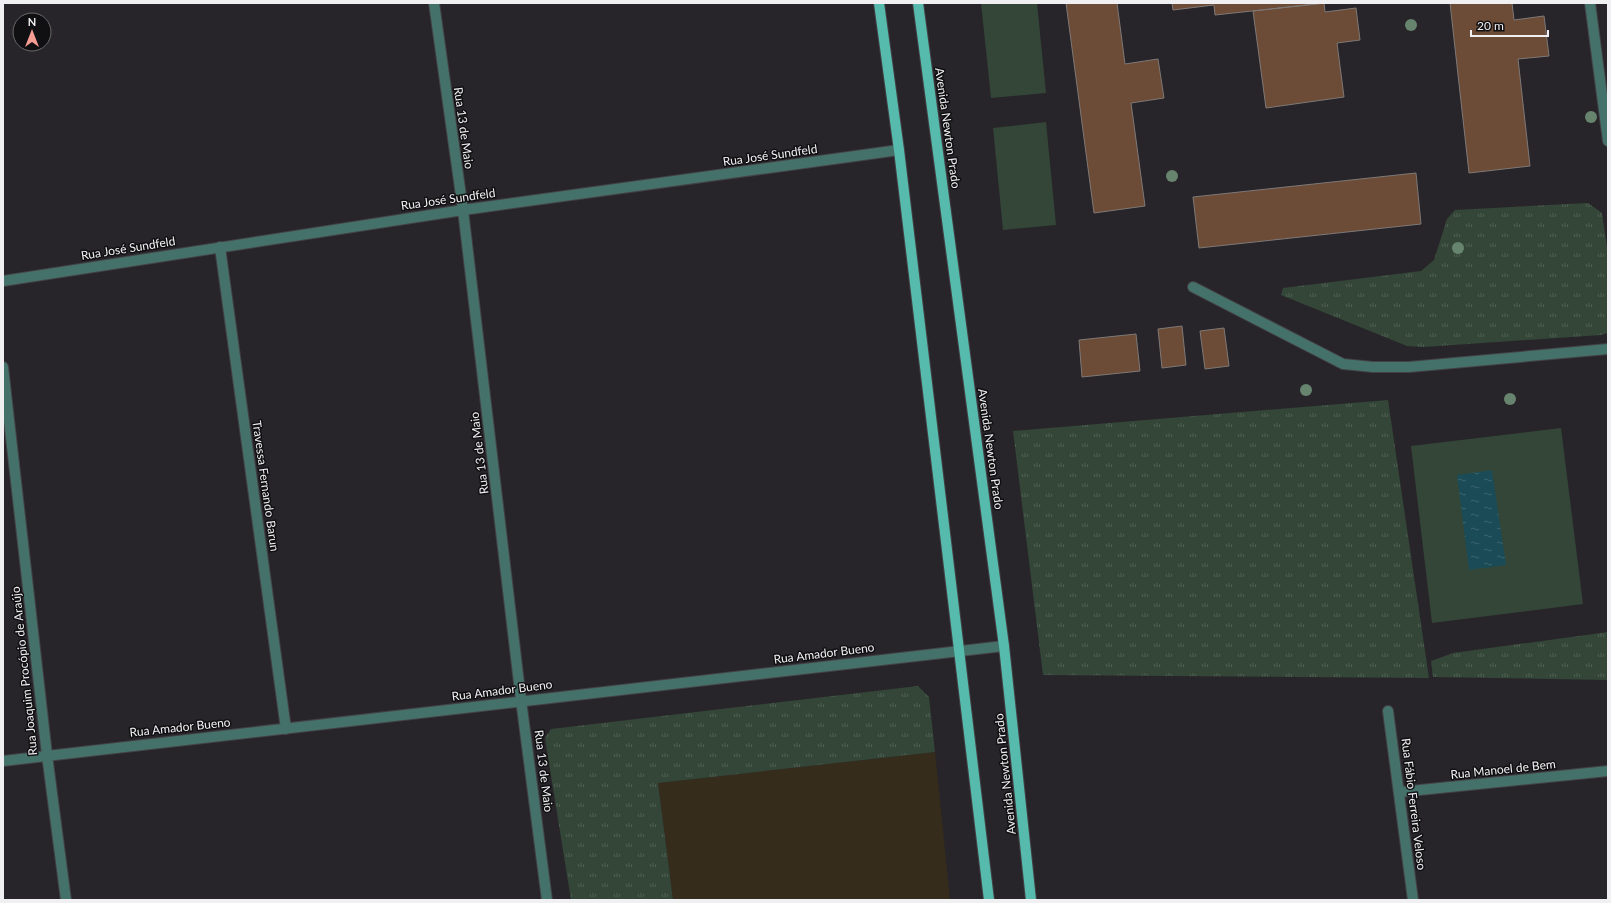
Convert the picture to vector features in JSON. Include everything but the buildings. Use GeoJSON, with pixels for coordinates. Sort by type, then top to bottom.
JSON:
{"type":"FeatureCollection","features":[{"type":"Feature","properties":{"kind":"main road"},"geometry":{"type":"LineString","coordinates":[[879,3],[899,150],[989,900]]}},
{"type":"Feature","properties":{"kind":"main road","name":"Avenida Newton Prado"},"geometry":{"type":"LineString","coordinates":[[918,3],[1004,646],[1032,900]]}},
{"type":"Feature","properties":{"kind":"street","name":"Rua 13 de Maio"},"geometry":{"type":"LineString","coordinates":[[434,3],[463,210],[521,700],[547,900]]}},
{"type":"Feature","properties":{"kind":"street"},"geometry":{"type":"LineString","coordinates":[[1590,3],[1606,115],[1608,141]]}},
{"type":"Feature","properties":{"kind":"street","name":"Rua José Sundfeld"},"geometry":{"type":"LineString","coordinates":[[3,281],[463,210],[899,150]]}},
{"type":"Feature","properties":{"kind":"street","name":"Travessa Fernando Barun"},"geometry":{"type":"LineString","coordinates":[[220,247],[286,728]]}},
{"type":"Feature","properties":{"kind":"street"},"geometry":{"type":"LineString","coordinates":[[1193,287],[1343,364],[1373,367],[1409,367],[1608,349]]}},
{"type":"Feature","properties":{"kind":"street","name":"Rua Joaquim Procópio de Araújo"},"geometry":{"type":"LineString","coordinates":[[3,367],[47,755],[66,900]]}},
{"type":"Feature","properties":{"kind":"street","name":"Rua Amador Bueno"},"geometry":{"type":"LineString","coordinates":[[3,761],[521,700],[1004,646]]}},
{"type":"Feature","properties":{"kind":"street","name":"Rua Fábio Ferreira Veloso"},"geometry":{"type":"LineString","coordinates":[[1388,711],[1400,792],[1413,900]]}},
{"type":"Feature","properties":{"kind":"street","name":"Rua Manoel de Bem"},"geometry":{"type":"LineString","coordinates":[[1400,792],[1608,771]]}},
{"type":"Feature","properties":{"kind":"shaded area"},"geometry":{"type":"Polygon","coordinates":[[[935,752],[950,900],[673,900],[658,783],[935,752]]]}},
{"type":"Feature","properties":{"kind":"green space"},"geometry":{"type":"Polygon","coordinates":[[[981,3],[1037,3],[1046,93],[991,98],[981,3]]]}},
{"type":"Feature","properties":{"kind":"green space"},"geometry":{"type":"Polygon","coordinates":[[[1046,122],[1056,225],[1003,230],[993,128],[1046,122]]]}},
{"type":"Feature","properties":{"kind":"green space"},"geometry":{"type":"Polygon","coordinates":[[[1588,203],[1602,213],[1608,254],[1608,333],[1601,335],[1424,347],[1407,346],[1281,295],[1283,288],[1421,271],[1434,260],[1447,219],[1455,210],[1588,203]]]}},
{"type":"Feature","properties":{"kind":"green space"},"geometry":{"type":"Polygon","coordinates":[[[1388,400],[1429,678],[1043,675],[1013,431],[1388,400]]]}},
{"type":"Feature","properties":{"kind":"green space"},"geometry":{"type":"Polygon","coordinates":[[[1561,428],[1583,604],[1432,623],[1411,446],[1561,428]]]}},
{"type":"Feature","properties":{"kind":"green space"},"geometry":{"type":"Polygon","coordinates":[[[1608,632],[1608,680],[1433,677],[1431,661],[1453,653],[1608,632]]]}},
{"type":"Feature","properties":{"kind":"green space"},"geometry":{"type":"Polygon","coordinates":[[[918,686],[929,697],[935,752],[658,783],[673,900],[571,900],[545,738],[551,729],[918,686]]]}},
{"type":"Feature","properties":{"kind":"water"},"geometry":{"type":"Polygon","coordinates":[[[1492,470],[1506,565],[1469,570],[1457,475],[1492,470]]]}}]}
